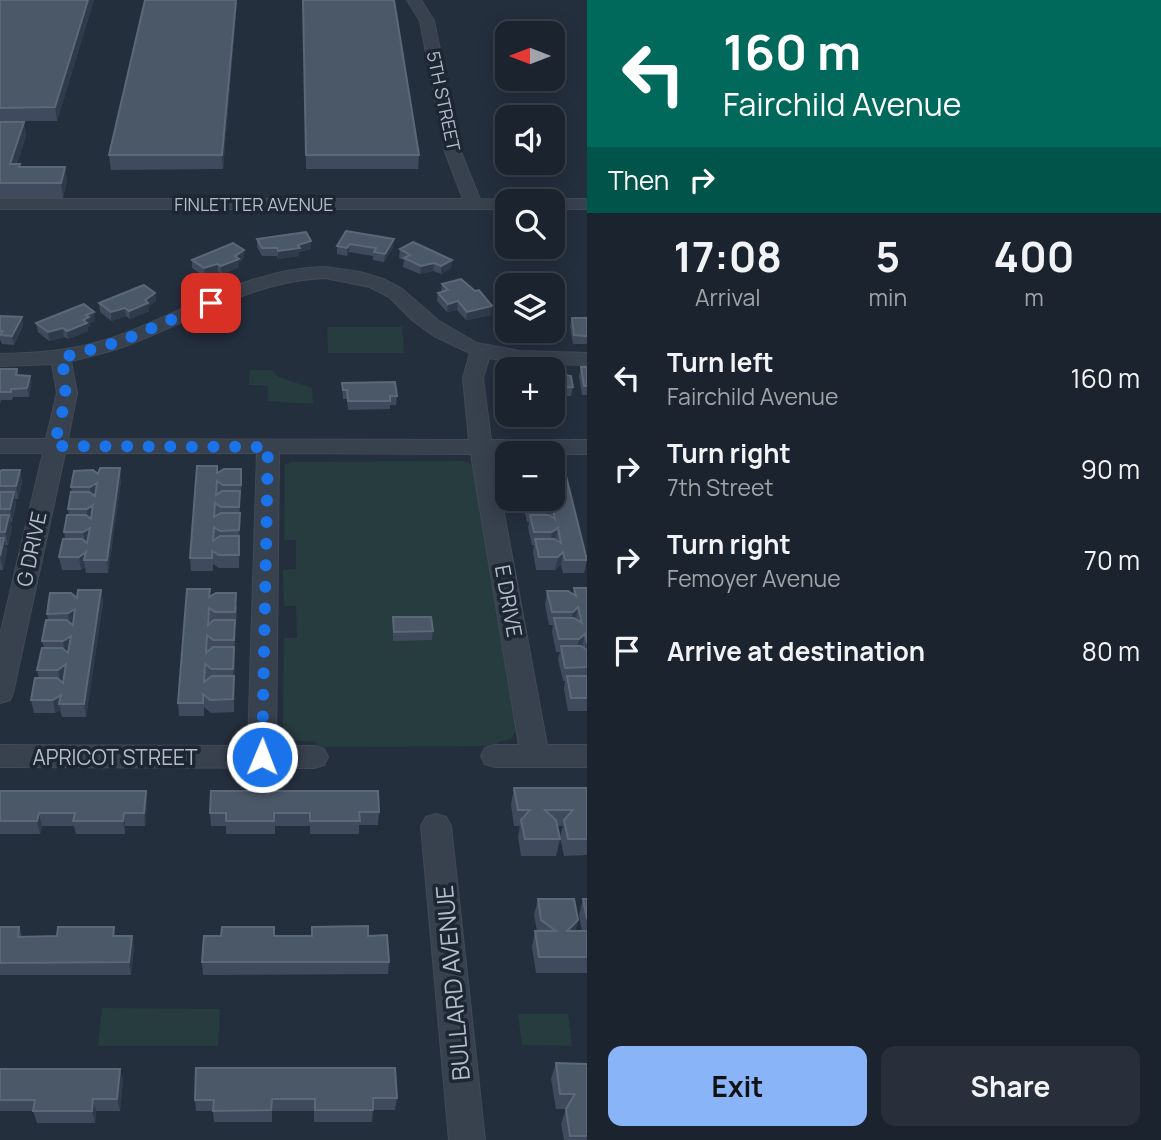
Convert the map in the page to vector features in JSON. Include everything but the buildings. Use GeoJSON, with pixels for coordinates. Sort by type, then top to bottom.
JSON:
{"type":"FeatureCollection","features":[{"type":"Feature","properties":{"kind":"street","name":"5TH STREET"},"geometry":{"type":"LineString","coordinates":[[414,0],[427,21],[453,152],[473,204]]}},
{"type":"Feature","properties":{"kind":"street","name":"FINLETTER AVENUE"},"geometry":{"type":"LineString","coordinates":[[0,204],[495,204]]}},
{"type":"Feature","properties":{"kind":"street"},"geometry":{"type":"LineString","coordinates":[[565,204],[587,204]]}},
{"type":"Feature","properties":{"kind":"street"},"geometry":{"type":"LineString","coordinates":[[0,360],[60,358],[119,342],[256,283],[301,274],[336,274],[368,279],[394,292],[419,316],[456,340],[481,350],[529,357],[587,359]]}},
{"type":"Feature","properties":{"kind":"street","name":"E DRIVE"},"geometry":{"type":"LineString","coordinates":[[481,350],[473,378],[481,447],[536,755]]}},
{"type":"Feature","properties":{"kind":"street","name":"G DRIVE"},"geometry":{"type":"LineString","coordinates":[[0,693],[67,393],[65,370],[60,358]]}},
{"type":"Feature","properties":{"kind":"street"},"geometry":{"type":"LineString","coordinates":[[0,446],[587,447]]}},
{"type":"Feature","properties":{"kind":"street"},"geometry":{"type":"LineString","coordinates":[[262,757],[268,447]]}},
{"type":"Feature","properties":{"kind":"street","name":"APRICOT STREET"},"geometry":{"type":"LineString","coordinates":[[0,756],[314,757]]}},
{"type":"Feature","properties":{"kind":"street"},"geometry":{"type":"LineString","coordinates":[[495,756],[587,756]]}},
{"type":"Feature","properties":{"kind":"street","name":"BULLARD AVENUE"},"geometry":{"type":"LineString","coordinates":[[436,826],[467,1140]]}},
{"type":"Feature","properties":{"kind":"green space"},"geometry":{"type":"Polygon","coordinates":[[[327,327],[402,327],[404,353],[328,353],[327,327]]]}},
{"type":"Feature","properties":{"kind":"green space"},"geometry":{"type":"Polygon","coordinates":[[[250,370],[272,370],[278,377],[312,388],[313,404],[268,401],[268,386],[249,385],[250,370]]]}},
{"type":"Feature","properties":{"kind":"green space"},"geometry":{"type":"Polygon","coordinates":[[[464,461],[474,466],[516,731],[511,739],[498,742],[497,746],[317,747],[316,742],[287,740],[283,727],[284,638],[297,638],[296,606],[284,606],[283,570],[296,569],[296,540],[284,540],[285,465],[291,462],[464,461]]]}},
{"type":"Feature","properties":{"kind":"green space"},"geometry":{"type":"Polygon","coordinates":[[[102,1008],[220,1009],[218,1046],[98,1046],[102,1008]]]}},
{"type":"Feature","properties":{"kind":"green space"},"geometry":{"type":"Polygon","coordinates":[[[518,1014],[568,1014],[572,1046],[522,1045],[518,1014]]]}},
{"type":"Feature","properties":{"kind":"route"},"geometry":{"type":"LineString","coordinates":[[211,303],[119,342],[60,358],[65,370],[67,393],[54,446],[268,447],[262,757]]}}]}
